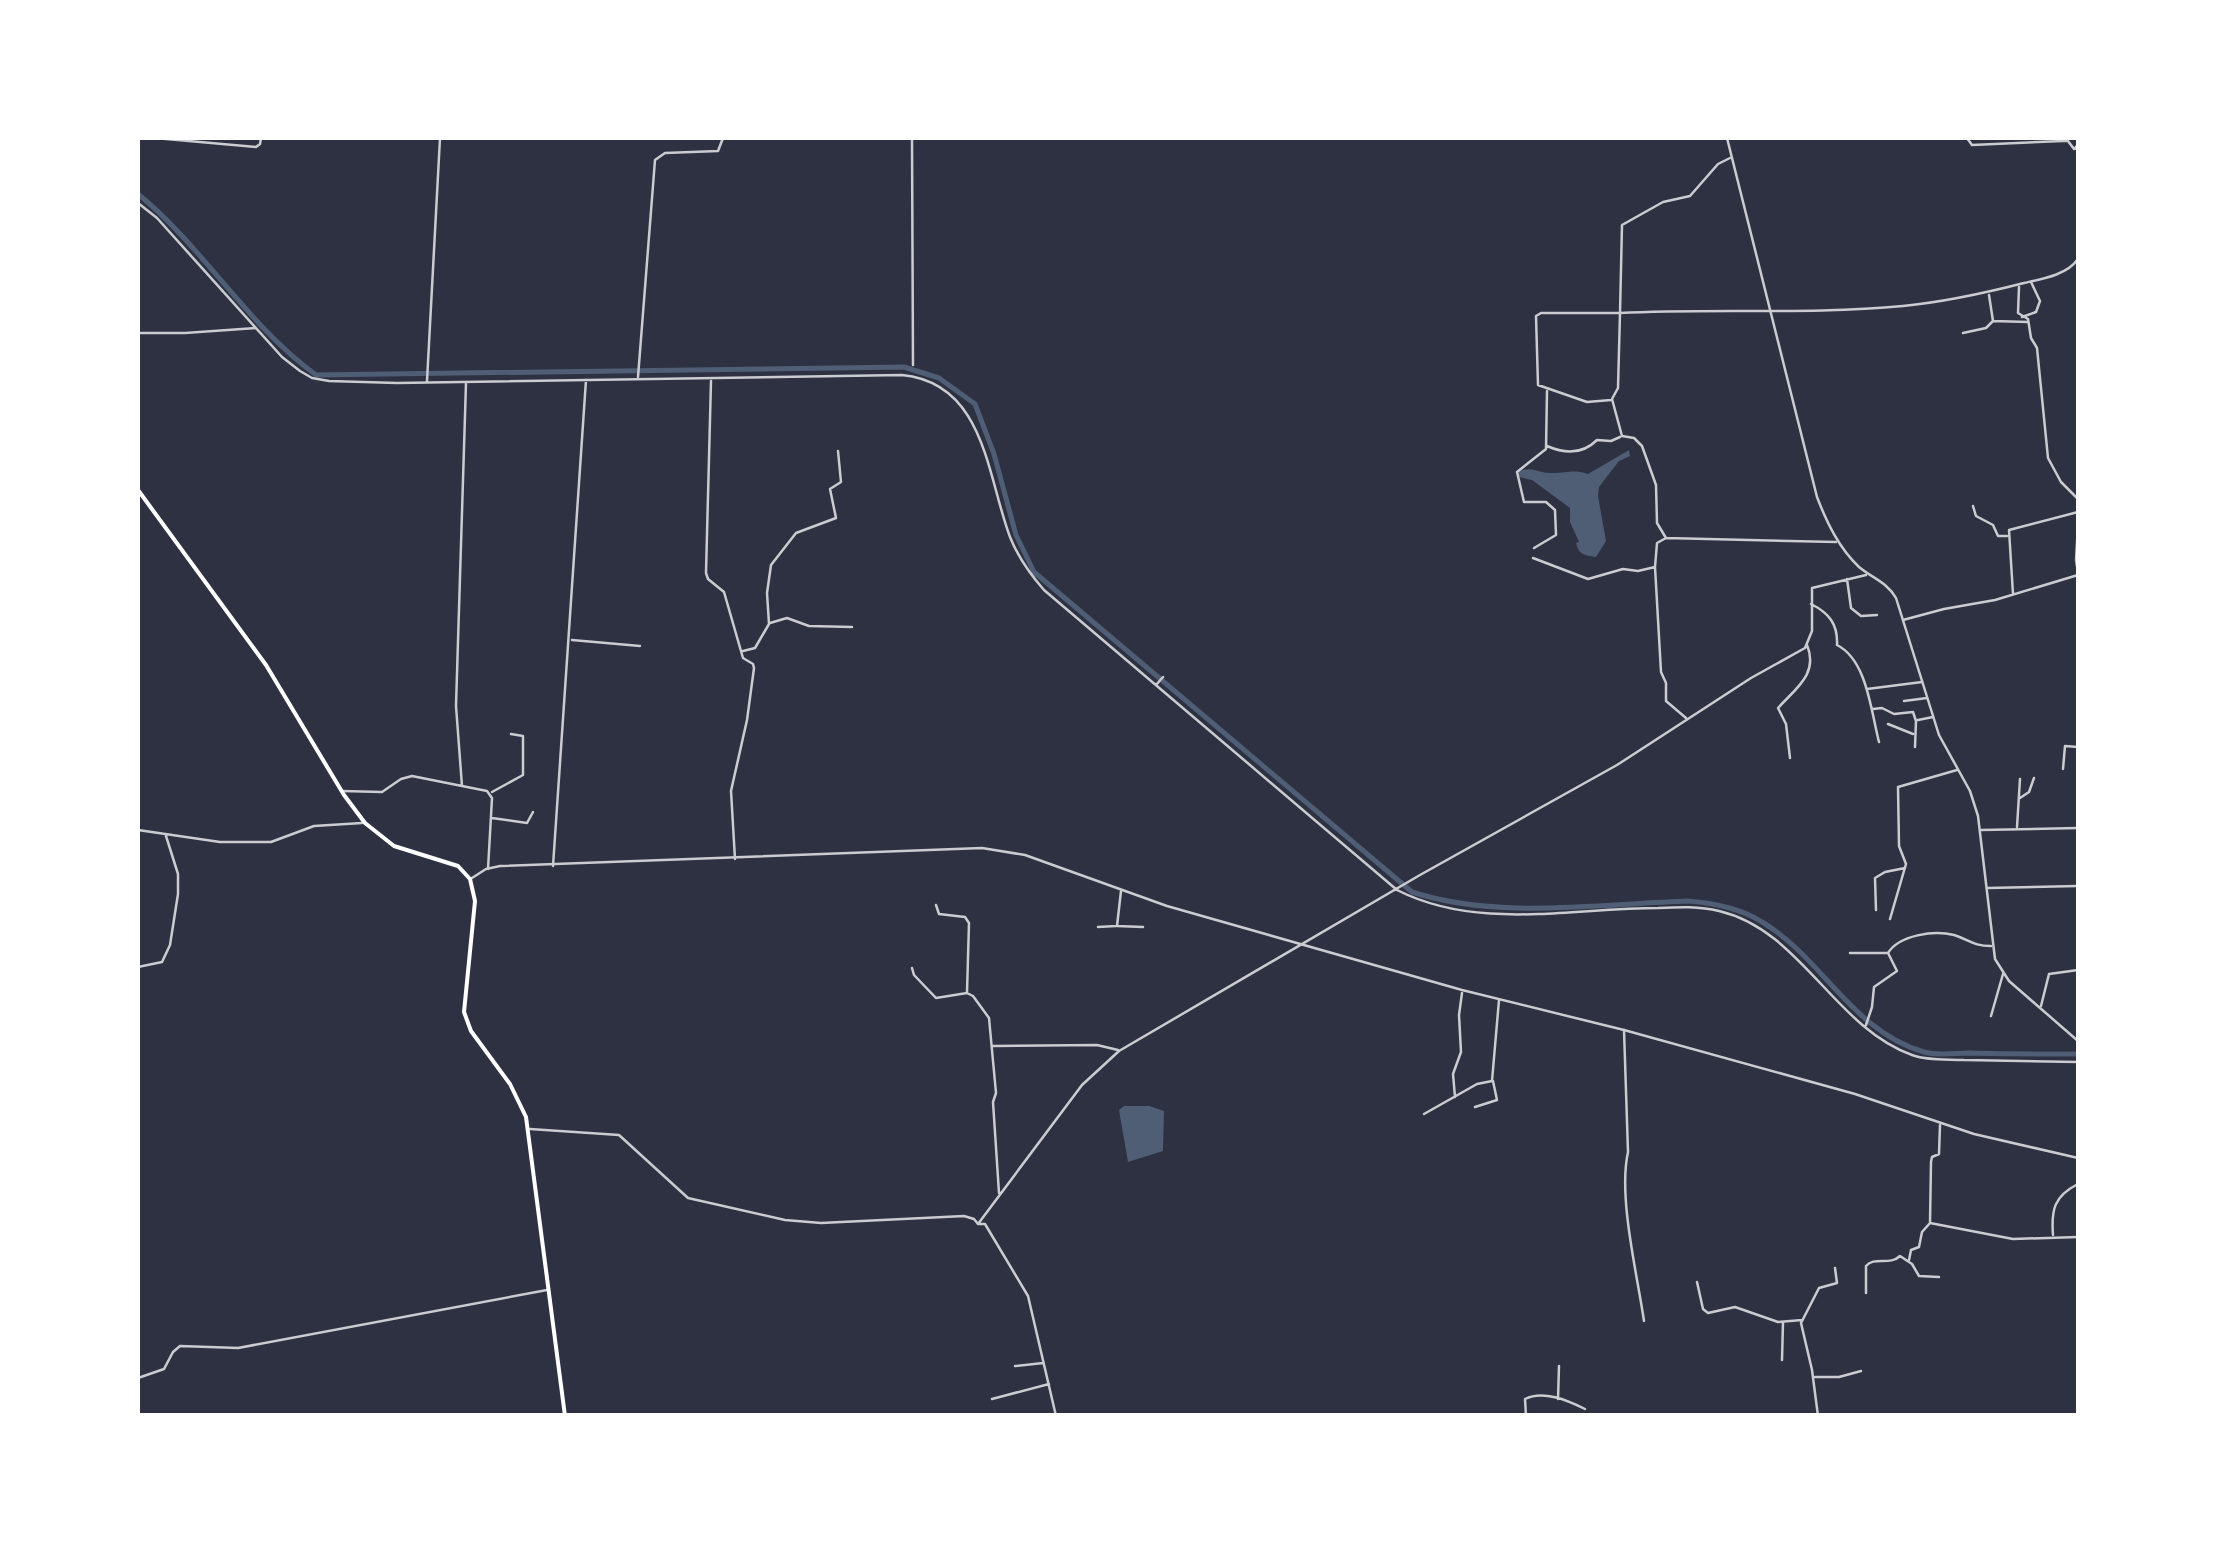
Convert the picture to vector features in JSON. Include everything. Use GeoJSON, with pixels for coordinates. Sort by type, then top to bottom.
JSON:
{"type":"FeatureCollection","features":[{"type":"Feature","properties":{"kind":"main road"},"geometry":{"type":"LineString","coordinates":[[138,490],[266,665],[341,790],[366,823],[394,846],[458,866],[470,879],[474,901],[464,1012],[471,1030],[510,1084],[526,1117],[566,1416]]}},
{"type":"Feature","properties":{"kind":"street"},"geometry":{"type":"LineString","coordinates":[[155,138],[256,147],[261,138]]}},
{"type":"Feature","properties":{"kind":"street"},"geometry":{"type":"LineString","coordinates":[[426,383],[440,138]]}},
{"type":"Feature","properties":{"kind":"street"},"geometry":{"type":"LineString","coordinates":[[637,380],[655,160],[665,153],[714,152],[721,148],[724,138]]}},
{"type":"Feature","properties":{"kind":"street"},"geometry":{"type":"LineString","coordinates":[[912,138],[913,365]]}},
{"type":"Feature","properties":{"kind":"street"},"geometry":{"type":"LineString","coordinates":[[1727,138],[1817,498],[1838,542],[1892,592],[1903,620],[1933,717],[1974,802],[1982,830],[1993,946],[2003,974],[2078,1041]]}},
{"type":"Feature","properties":{"kind":"street"},"geometry":{"type":"LineString","coordinates":[[1967,138],[1972,145],[2077,143]]}},
{"type":"Feature","properties":{"kind":"street"},"geometry":{"type":"LineString","coordinates":[[1622,436],[1612,399],[1618,388],[1622,225],[1662,202],[1690,196],[1718,164],[1732,157]]}},
{"type":"Feature","properties":{"kind":"street"},"geometry":{"type":"LineString","coordinates":[[138,168],[138,178]]}},
{"type":"Feature","properties":{"kind":"street"},"geometry":{"type":"LineString","coordinates":[[138,203],[157,218],[282,356],[312,378],[426,383],[902,376],[940,388],[956,400],[974,423],[1010,537],[1031,575],[1053,598],[1399,889],[1446,910],[1498,915],[1640,908],[1723,912],[1741,918],[1776,942],[1894,1047],[1919,1057],[2078,1062]]}},
{"type":"Feature","properties":{"kind":"street"},"geometry":{"type":"LineString","coordinates":[[1612,399],[1587,402],[1537,383],[1536,316],[1904,306],[2031,282],[2071,268],[2078,259]]}},
{"type":"Feature","properties":{"kind":"street"},"geometry":{"type":"LineString","coordinates":[[2021,318],[2036,312],[2040,301],[2031,282]]}},
{"type":"Feature","properties":{"kind":"street"},"geometry":{"type":"LineString","coordinates":[[2020,284],[2018,313],[2030,322]]}},
{"type":"Feature","properties":{"kind":"street"},"geometry":{"type":"LineString","coordinates":[[1988,293],[1994,321]]}},
{"type":"Feature","properties":{"kind":"street"},"geometry":{"type":"LineString","coordinates":[[1963,333],[1986,328],[1994,321],[2030,322]]}},
{"type":"Feature","properties":{"kind":"street"},"geometry":{"type":"LineString","coordinates":[[2030,322],[2030,336],[2038,348],[2048,458],[2061,482],[2078,499]]}},
{"type":"Feature","properties":{"kind":"street"},"geometry":{"type":"LineString","coordinates":[[138,333],[256,328]]}},
{"type":"Feature","properties":{"kind":"street"},"geometry":{"type":"LineString","coordinates":[[711,379],[706,573],[724,592],[742,652],[754,668],[731,792],[736,859]]}},
{"type":"Feature","properties":{"kind":"street"},"geometry":{"type":"LineString","coordinates":[[553,866],[586,380]]}},
{"type":"Feature","properties":{"kind":"street"},"geometry":{"type":"LineString","coordinates":[[462,786],[456,706],[466,382]]}},
{"type":"Feature","properties":{"kind":"street"},"geometry":{"type":"LineString","coordinates":[[1534,548],[1556,535],[1555,510],[1546,502],[1524,502],[1517,472],[1546,446],[1547,390]]}},
{"type":"Feature","properties":{"kind":"street"},"geometry":{"type":"LineString","coordinates":[[1546,446],[1559,451],[1584,451],[1597,440],[1634,438],[1642,446],[1657,490],[1658,523],[1666,538]]}},
{"type":"Feature","properties":{"kind":"street"},"geometry":{"type":"LineString","coordinates":[[742,652],[755,648],[769,624],[768,575],[786,542],[804,528],[836,518],[830,488],[841,482],[838,451]]}},
{"type":"Feature","properties":{"kind":"street"},"geometry":{"type":"LineString","coordinates":[[1973,506],[1976,516],[1993,524],[2000,537],[2008,536]]}},
{"type":"Feature","properties":{"kind":"street"},"geometry":{"type":"LineString","coordinates":[[2014,595],[2008,536],[2011,528],[2078,512]]}},
{"type":"Feature","properties":{"kind":"street"},"geometry":{"type":"LineString","coordinates":[[1903,620],[2014,595],[2078,574],[2078,525]]}},
{"type":"Feature","properties":{"kind":"street"},"geometry":{"type":"LineString","coordinates":[[1688,719],[1666,699],[1666,683],[1660,669],[1656,546],[1666,538],[1838,542]]}},
{"type":"Feature","properties":{"kind":"street"},"geometry":{"type":"LineString","coordinates":[[1533,558],[1588,579],[1623,569],[1655,567]]}},
{"type":"Feature","properties":{"kind":"street"},"geometry":{"type":"LineString","coordinates":[[1790,758],[1786,724],[1778,708],[1800,687],[1808,673],[1812,657],[1808,645],[1812,630],[1810,591],[1814,586],[1869,574]]}},
{"type":"Feature","properties":{"kind":"street"},"geometry":{"type":"LineString","coordinates":[[1847,578],[1851,608],[1861,616],[1877,615]]}},
{"type":"Feature","properties":{"kind":"street"},"geometry":{"type":"LineString","coordinates":[[1811,604],[1831,617],[1837,645],[1852,656],[1866,689],[1879,742]]}},
{"type":"Feature","properties":{"kind":"street"},"geometry":{"type":"LineString","coordinates":[[769,624],[787,618],[809,626],[852,627]]}},
{"type":"Feature","properties":{"kind":"street"},"geometry":{"type":"LineString","coordinates":[[570,640],[640,646]]}},
{"type":"Feature","properties":{"kind":"street"},"geometry":{"type":"LineString","coordinates":[[978,1224],[1082,1085],[1119,1051],[1617,765],[1808,645]]}},
{"type":"Feature","properties":{"kind":"street"},"geometry":{"type":"LineString","coordinates":[[1157,684],[1162,677]]}},
{"type":"Feature","properties":{"kind":"street"},"geometry":{"type":"LineString","coordinates":[[1866,689],[1922,682]]}},
{"type":"Feature","properties":{"kind":"street"},"geometry":{"type":"LineString","coordinates":[[1904,701],[1927,698]]}},
{"type":"Feature","properties":{"kind":"street"},"geometry":{"type":"LineString","coordinates":[[1871,709],[1894,714],[1912,711],[1916,720],[1915,748]]}},
{"type":"Feature","properties":{"kind":"street"},"geometry":{"type":"LineString","coordinates":[[1916,720],[1933,717]]}},
{"type":"Feature","properties":{"kind":"street"},"geometry":{"type":"LineString","coordinates":[[1888,724],[1915,734]]}},
{"type":"Feature","properties":{"kind":"street"},"geometry":{"type":"LineString","coordinates":[[341,790],[382,792],[412,776],[490,792],[523,775],[523,736],[511,734]]}},
{"type":"Feature","properties":{"kind":"street"},"geometry":{"type":"LineString","coordinates":[[2063,769],[2066,745],[2078,747]]}},
{"type":"Feature","properties":{"kind":"street"},"geometry":{"type":"LineString","coordinates":[[1890,919],[1906,868],[1899,846],[1898,788],[1957,770]]}},
{"type":"Feature","properties":{"kind":"street"},"geometry":{"type":"LineString","coordinates":[[2017,828],[2020,778]]}},
{"type":"Feature","properties":{"kind":"street"},"geometry":{"type":"LineString","coordinates":[[2019,799],[2029,792],[2034,778]]}},
{"type":"Feature","properties":{"kind":"street"},"geometry":{"type":"LineString","coordinates":[[488,869],[490,792]]}},
{"type":"Feature","properties":{"kind":"street"},"geometry":{"type":"LineString","coordinates":[[491,818],[527,823],[533,812]]}},
{"type":"Feature","properties":{"kind":"street"},"geometry":{"type":"LineString","coordinates":[[138,830],[220,842],[270,842],[314,826],[366,823]]}},
{"type":"Feature","properties":{"kind":"street"},"geometry":{"type":"LineString","coordinates":[[1982,830],[2078,828]]}},
{"type":"Feature","properties":{"kind":"street"},"geometry":{"type":"LineString","coordinates":[[138,967],[162,962],[170,945],[178,874],[165,834]]}},
{"type":"Feature","properties":{"kind":"street"},"geometry":{"type":"LineString","coordinates":[[470,879],[488,869],[553,866],[982,848],[1025,855],[1122,891],[1300,944],[1624,1030],[1855,1094],[1940,1123],[2078,1158]]}},
{"type":"Feature","properties":{"kind":"street"},"geometry":{"type":"LineString","coordinates":[[1876,910],[1876,878],[1906,868]]}},
{"type":"Feature","properties":{"kind":"street"},"geometry":{"type":"LineString","coordinates":[[1988,888],[2078,886]]}},
{"type":"Feature","properties":{"kind":"street"},"geometry":{"type":"LineString","coordinates":[[1118,926],[1122,891]]}},
{"type":"Feature","properties":{"kind":"street"},"geometry":{"type":"LineString","coordinates":[[936,906],[940,914],[965,917],[969,922],[967,993],[988,1015],[998,1194]]}},
{"type":"Feature","properties":{"kind":"street"},"geometry":{"type":"LineString","coordinates":[[1098,927],[1143,927]]}},
{"type":"Feature","properties":{"kind":"street"},"geometry":{"type":"LineString","coordinates":[[1850,954],[1888,954],[1900,941],[1924,936],[1954,935],[1973,946],[1993,946]]}},
{"type":"Feature","properties":{"kind":"street"},"geometry":{"type":"LineString","coordinates":[[1866,1026],[1874,986],[1898,972],[1888,954]]}},
{"type":"Feature","properties":{"kind":"street"},"geometry":{"type":"LineString","coordinates":[[912,968],[936,998],[967,993]]}},
{"type":"Feature","properties":{"kind":"street"},"geometry":{"type":"LineString","coordinates":[[2041,1007],[2050,974],[2078,970]]}},
{"type":"Feature","properties":{"kind":"street"},"geometry":{"type":"LineString","coordinates":[[1991,1016],[2003,974]]}},
{"type":"Feature","properties":{"kind":"street"},"geometry":{"type":"LineString","coordinates":[[1455,1099],[1453,1074],[1461,1052],[1462,990]]}},
{"type":"Feature","properties":{"kind":"street"},"geometry":{"type":"LineString","coordinates":[[1474,1107],[1497,1100],[1492,1081],[1500,1000]]}},
{"type":"Feature","properties":{"kind":"street"},"geometry":{"type":"LineString","coordinates":[[1624,1030],[1628,1152],[1624,1168],[1632,1262],[1644,1321]]}},
{"type":"Feature","properties":{"kind":"street"},"geometry":{"type":"LineString","coordinates":[[991,1046],[1097,1044],[1119,1051]]}},
{"type":"Feature","properties":{"kind":"street"},"geometry":{"type":"LineString","coordinates":[[1424,1114],[1477,1084],[1492,1081]]}},
{"type":"Feature","properties":{"kind":"street"},"geometry":{"type":"LineString","coordinates":[[1909,1262],[1930,1222],[1930,1162],[1939,1154],[1940,1123]]}},
{"type":"Feature","properties":{"kind":"street"},"geometry":{"type":"LineString","coordinates":[[527,1129],[619,1135],[633,1144],[680,1194],[784,1220],[822,1224],[964,1216],[985,1224],[1026,1290],[1056,1416]]}},
{"type":"Feature","properties":{"kind":"street"},"geometry":{"type":"LineString","coordinates":[[2053,1236],[2052,1208],[2078,1184]]}},
{"type":"Feature","properties":{"kind":"street"},"geometry":{"type":"LineString","coordinates":[[1930,1222],[2005,1239],[2078,1237]]}},
{"type":"Feature","properties":{"kind":"street"},"geometry":{"type":"LineString","coordinates":[[1866,1294],[1866,1264],[1894,1261],[1900,1256],[1918,1276],[1939,1276]]}},
{"type":"Feature","properties":{"kind":"street"},"geometry":{"type":"LineString","coordinates":[[1818,1416],[1802,1320],[1819,1288],[1836,1283],[1836,1268]]}},
{"type":"Feature","properties":{"kind":"street"},"geometry":{"type":"LineString","coordinates":[[1697,1282],[1703,1309],[1708,1314],[1735,1307],[1783,1322],[1802,1320]]}},
{"type":"Feature","properties":{"kind":"street"},"geometry":{"type":"LineString","coordinates":[[138,1378],[164,1369],[173,1352],[187,1344],[238,1348],[548,1290]]}},
{"type":"Feature","properties":{"kind":"street"},"geometry":{"type":"LineString","coordinates":[[1782,1360],[1783,1322]]}},
{"type":"Feature","properties":{"kind":"street"},"geometry":{"type":"LineString","coordinates":[[1015,1366],[1044,1363]]}},
{"type":"Feature","properties":{"kind":"street"},"geometry":{"type":"LineString","coordinates":[[1558,1400],[1559,1366]]}},
{"type":"Feature","properties":{"kind":"street"},"geometry":{"type":"LineString","coordinates":[[1813,1377],[1835,1378],[1861,1372]]}},
{"type":"Feature","properties":{"kind":"street"},"geometry":{"type":"LineString","coordinates":[[992,1399],[1050,1384]]}},
{"type":"Feature","properties":{"kind":"street"},"geometry":{"type":"LineString","coordinates":[[1526,1416],[1527,1396],[1548,1395],[1585,1409]]}},
{"type":"Feature","properties":{"kind":"water"},"geometry":{"type":"Polygon","coordinates":[[[1629,450],[1630,456],[1619,461],[1599,487],[1606,541],[1596,557],[1583,554],[1577,547],[1570,508],[1532,480],[1519,477],[1518,472],[1528,469],[1588,474],[1629,450]]]}},
{"type":"Feature","properties":{"kind":"water"},"geometry":{"type":"Polygon","coordinates":[[[1124,1106],[1149,1106],[1164,1111],[1163,1151],[1128,1162],[1119,1110],[1124,1106]]]}},
{"type":"Feature","properties":{"kind":"waterway"},"geometry":{"type":"LineString","coordinates":[[138,194],[184,238],[268,333],[316,375],[904,367],[939,378],[975,404],[994,454],[1016,535],[1034,572],[1412,892],[1445,901],[1514,908],[1688,901],[1726,907],[1754,917],[1783,937],[1857,1011],[1899,1042],[1935,1054],[2078,1054]]}}]}
